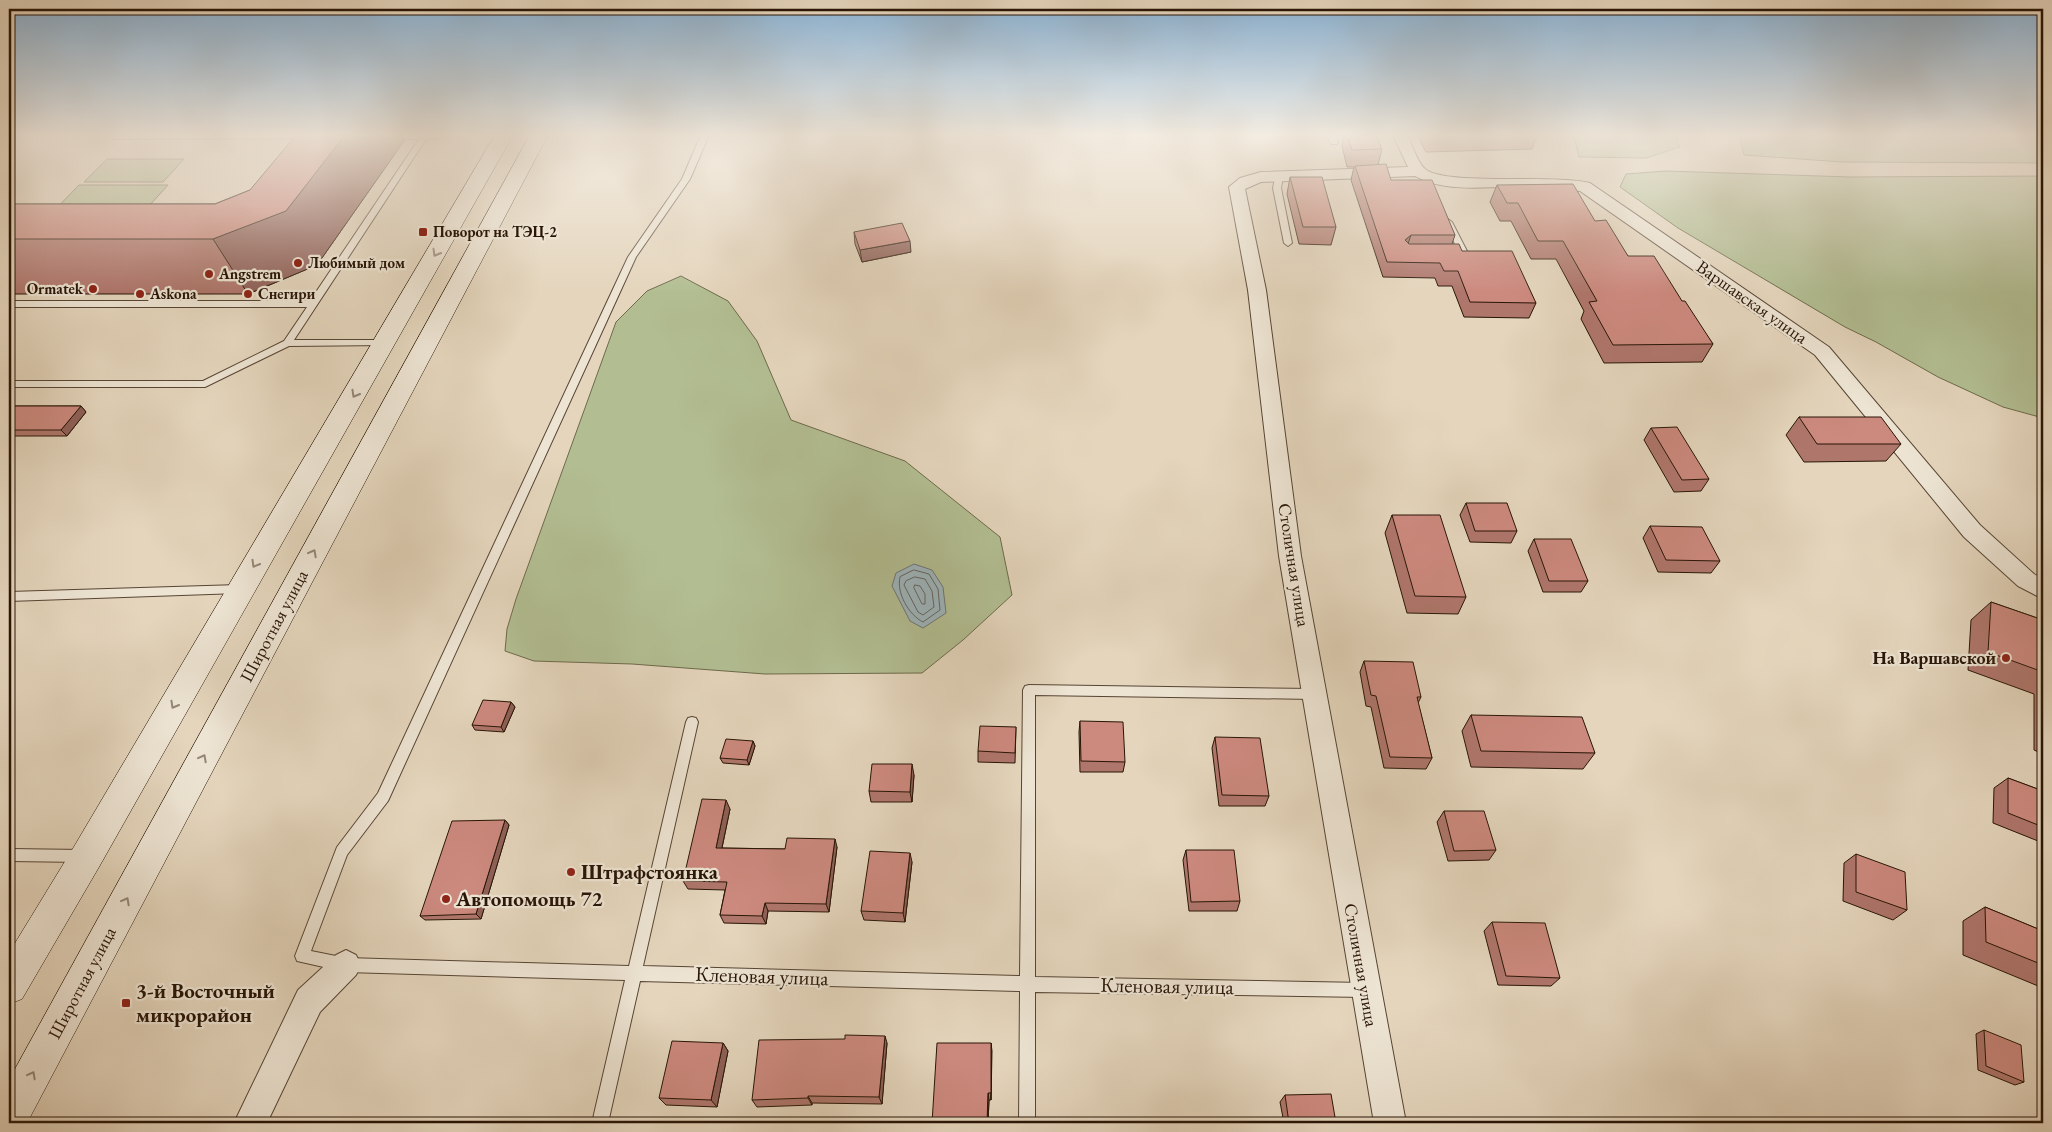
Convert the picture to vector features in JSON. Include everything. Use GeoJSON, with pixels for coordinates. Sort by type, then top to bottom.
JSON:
{"type":"FeatureCollection","features":[{"type":"Feature","properties":{"kind":"main road"},"geometry":{"type":"LineString","coordinates":[[9,986],[88,856],[240,589],[474,188]]}},
{"type":"Feature","properties":{"kind":"main road","name":"Широтная улица"},"geometry":{"type":"LineString","coordinates":[[9,1118],[511,188]]}},
{"type":"Feature","properties":{"kind":"street","name":"Столичная улица"},"geometry":{"type":"LineString","coordinates":[[1237,188],[1257,290],[1290,556],[1365,990],[1390,1123]]}},
{"type":"Feature","properties":{"kind":"street","name":"Варшавская улица"},"geometry":{"type":"LineString","coordinates":[[1587,188],[1822,351],[1972,531],[2026,580],[2043,590]]}},
{"type":"Feature","properties":{"kind":"street"},"geometry":{"type":"LineString","coordinates":[[250,1123],[309,1001],[346,965]]}},
{"type":"Feature","properties":{"kind":"lane"},"geometry":{"type":"LineString","coordinates":[[286,343],[390,188]]}},
{"type":"Feature","properties":{"kind":"lane","name":"Кленовая улица"},"geometry":{"type":"LineString","coordinates":[[680,188],[632,257],[383,797],[342,851],[302,956],[346,965],[1026,984],[1365,990]]}},
{"type":"Feature","properties":{"kind":"lane"},"geometry":{"type":"LineString","coordinates":[[1277,188],[1288,243]]}},
{"type":"Feature","properties":{"kind":"lane"},"geometry":{"type":"LineString","coordinates":[[1443,210],[1466,255],[1446,255]]}},
{"type":"Feature","properties":{"kind":"lane"},"geometry":{"type":"LineString","coordinates":[[9,304],[311,304]]}},
{"type":"Feature","properties":{"kind":"lane"},"geometry":{"type":"LineString","coordinates":[[9,384],[206,384],[286,343],[384,343]]}},
{"type":"Feature","properties":{"kind":"lane"},"geometry":{"type":"LineString","coordinates":[[9,597],[240,589]]}},
{"type":"Feature","properties":{"kind":"lane"},"geometry":{"type":"LineString","coordinates":[[1027,1123],[1026,984],[1029,690],[1314,694]]}},
{"type":"Feature","properties":{"kind":"lane"},"geometry":{"type":"LineString","coordinates":[[600,1123],[692,722]]}},
{"type":"Feature","properties":{"kind":"lane"},"geometry":{"type":"LineString","coordinates":[[9,855],[88,856]]}},
{"type":"Feature","properties":{"kind":"green space"},"geometry":{"type":"Polygon","coordinates":[[[76,188],[165,188],[139,217],[47,218],[76,188]]]}},
{"type":"Feature","properties":{"kind":"green space"},"geometry":{"type":"Polygon","coordinates":[[[1621,188],[2043,188],[2043,418],[2003,407],[1938,377],[1845,327],[1678,228],[1621,188]]]}},
{"type":"Feature","properties":{"kind":"green space"},"geometry":{"type":"Polygon","coordinates":[[[681,276],[728,301],[757,341],[791,420],[905,461],[1000,537],[1012,595],[963,640],[922,673],[765,674],[632,664],[534,661],[505,651],[507,629],[516,599],[616,322],[647,291],[681,276]]]}},
{"type":"Feature","properties":{"kind":"water"},"geometry":{"type":"Polygon","coordinates":[[[914,564],[932,570],[943,587],[946,613],[923,628],[910,621],[892,586],[896,573],[914,564]]]}},
{"type":"Feature","properties":{"kind":"building"},"geometry":{"type":"Polygon","coordinates":[[[252,188],[304,188],[286,211],[213,239],[9,239],[9,204],[215,204],[252,188]]]}},
{"type":"Feature","properties":{"kind":"building"},"geometry":{"type":"Polygon","coordinates":[[[1293,188],[1325,188],[1336,227],[1303,227],[1293,188]]]}},
{"type":"Feature","properties":{"kind":"building"},"geometry":{"type":"Polygon","coordinates":[[[1362,188],[1435,188],[1455,235],[1411,235],[1405,240],[1409,244],[1459,244],[1462,251],[1512,251],[1536,303],[1470,302],[1458,271],[1444,271],[1440,263],[1387,262],[1362,188]]]}},
{"type":"Feature","properties":{"kind":"building"},"geometry":{"type":"Polygon","coordinates":[[[1499,188],[1575,188],[1595,221],[1606,220],[1628,256],[1654,256],[1682,301],[1685,301],[1713,344],[1613,345],[1589,302],[1597,301],[1563,241],[1538,241],[1518,203],[1507,203],[1499,188]]]}},
{"type":"Feature","properties":{"kind":"building"},"geometry":{"type":"Polygon","coordinates":[[[902,223],[910,241],[860,250],[854,232],[902,223]]]}},
{"type":"Feature","properties":{"kind":"building"},"geometry":{"type":"Polygon","coordinates":[[[9,406],[81,406],[61,430],[9,430],[9,406]]]}},
{"type":"Feature","properties":{"kind":"building"},"geometry":{"type":"Polygon","coordinates":[[[1799,417],[1881,417],[1901,444],[1817,444],[1799,417]]]}},
{"type":"Feature","properties":{"kind":"building"},"geometry":{"type":"Polygon","coordinates":[[[1677,427],[1709,479],[1682,480],[1651,428],[1677,427]]]}},
{"type":"Feature","properties":{"kind":"building"},"geometry":{"type":"Polygon","coordinates":[[[1466,503],[1507,503],[1517,531],[1475,531],[1466,503]]]}},
{"type":"Feature","properties":{"kind":"building"},"geometry":{"type":"Polygon","coordinates":[[[1392,515],[1440,515],[1466,597],[1415,596],[1392,515]]]}},
{"type":"Feature","properties":{"kind":"building"},"geometry":{"type":"Polygon","coordinates":[[[1650,526],[1702,527],[1720,561],[1666,560],[1650,526]]]}},
{"type":"Feature","properties":{"kind":"building"},"geometry":{"type":"Polygon","coordinates":[[[1534,539],[1571,539],[1588,581],[1549,581],[1534,539]]]}},
{"type":"Feature","properties":{"kind":"building"},"geometry":{"type":"Polygon","coordinates":[[[1991,602],[2043,620],[2043,672],[1988,652],[1991,602]]]}},
{"type":"Feature","properties":{"kind":"building"},"geometry":{"type":"Polygon","coordinates":[[[1364,661],[1413,662],[1421,697],[1417,697],[1432,758],[1390,757],[1376,696],[1371,695],[1364,661]]]}},
{"type":"Feature","properties":{"kind":"building"},"geometry":{"type":"Polygon","coordinates":[[[483,700],[511,702],[501,727],[472,725],[483,700]]]}},
{"type":"Feature","properties":{"kind":"building"},"geometry":{"type":"Polygon","coordinates":[[[1471,715],[1582,717],[1595,753],[1481,751],[1471,715]]]}},
{"type":"Feature","properties":{"kind":"building"},"geometry":{"type":"Polygon","coordinates":[[[1080,721],[1123,722],[1125,762],[1081,761],[1080,721]]]}},
{"type":"Feature","properties":{"kind":"building"},"geometry":{"type":"Polygon","coordinates":[[[980,726],[1016,727],[1015,753],[978,751],[980,726]]]}},
{"type":"Feature","properties":{"kind":"building"},"geometry":{"type":"Polygon","coordinates":[[[1215,737],[1260,738],[1269,796],[1222,795],[1215,737]]]}},
{"type":"Feature","properties":{"kind":"building"},"geometry":{"type":"Polygon","coordinates":[[[726,739],[753,741],[747,760],[720,758],[726,739]]]}},
{"type":"Feature","properties":{"kind":"building"},"geometry":{"type":"Polygon","coordinates":[[[872,764],[912,764],[910,792],[869,791],[872,764]]]}},
{"type":"Feature","properties":{"kind":"building"},"geometry":{"type":"Polygon","coordinates":[[[2008,778],[2043,791],[2043,827],[2008,813],[2008,778]]]}},
{"type":"Feature","properties":{"kind":"building"},"geometry":{"type":"Polygon","coordinates":[[[702,799],[726,800],[716,848],[785,849],[787,838],[835,839],[826,904],[765,903],[762,916],[720,915],[727,882],[683,881],[702,799]]]}},
{"type":"Feature","properties":{"kind":"building"},"geometry":{"type":"Polygon","coordinates":[[[1444,811],[1484,811],[1496,850],[1454,851],[1444,811]]]}},
{"type":"Feature","properties":{"kind":"building"},"geometry":{"type":"Polygon","coordinates":[[[505,820],[476,914],[420,916],[452,821],[505,820]]]}},
{"type":"Feature","properties":{"kind":"building"},"geometry":{"type":"Polygon","coordinates":[[[1186,850],[1234,850],[1240,901],[1191,902],[1186,850]]]}},
{"type":"Feature","properties":{"kind":"building"},"geometry":{"type":"Polygon","coordinates":[[[870,851],[910,853],[903,913],[861,911],[870,851]]]}},
{"type":"Feature","properties":{"kind":"building"},"geometry":{"type":"Polygon","coordinates":[[[1856,854],[1905,872],[1907,910],[1856,892],[1856,854]]]}},
{"type":"Feature","properties":{"kind":"building"},"geometry":{"type":"Polygon","coordinates":[[[1985,907],[2043,931],[2043,965],[1986,942],[1985,907]]]}},
{"type":"Feature","properties":{"kind":"building"},"geometry":{"type":"Polygon","coordinates":[[[1492,922],[1545,923],[1560,978],[1506,976],[1492,922]]]}},
{"type":"Feature","properties":{"kind":"building"},"geometry":{"type":"Polygon","coordinates":[[[1984,1030],[2021,1045],[2024,1082],[1986,1066],[1984,1030]]]}},
{"type":"Feature","properties":{"kind":"building"},"geometry":{"type":"Polygon","coordinates":[[[845,1035],[885,1036],[879,1097],[808,1096],[808,1098],[752,1100],[759,1040],[845,1039],[845,1035]]]}},
{"type":"Feature","properties":{"kind":"building"},"geometry":{"type":"Polygon","coordinates":[[[672,1041],[723,1043],[711,1100],[659,1098],[672,1041]]]}},
{"type":"Feature","properties":{"kind":"building"},"geometry":{"type":"Polygon","coordinates":[[[937,1043],[991,1043],[991,1093],[988,1093],[987,1123],[932,1123],[937,1043]]]}},
{"type":"Feature","properties":{"kind":"building"},"geometry":{"type":"Polygon","coordinates":[[[1331,1094],[1336,1123],[1289,1123],[1285,1095],[1331,1094]]]}},
{"type":"Feature","properties":{"kind":"place","name":"Поворот на ТЭЦ-2"},"geometry":{"type":"Point","coordinates":[423,232]}},
{"type":"Feature","properties":{"kind":"place","name":"Любимый дом"},"geometry":{"type":"Point","coordinates":[298,263]}},
{"type":"Feature","properties":{"kind":"place","name":"Angstrem"},"geometry":{"type":"Point","coordinates":[209,274]}},
{"type":"Feature","properties":{"kind":"place","name":"Ormatek"},"geometry":{"type":"Point","coordinates":[93,289]}},
{"type":"Feature","properties":{"kind":"place","name":"Askona"},"geometry":{"type":"Point","coordinates":[140,294]}},
{"type":"Feature","properties":{"kind":"place","name":"Снегири"},"geometry":{"type":"Point","coordinates":[248,294]}},
{"type":"Feature","properties":{"kind":"place","name":"На Варшавской"},"geometry":{"type":"Point","coordinates":[2006,658]}},
{"type":"Feature","properties":{"kind":"place","name":"Штрафстоянка"},"geometry":{"type":"Point","coordinates":[571,872]}},
{"type":"Feature","properties":{"kind":"place","name":"Автопомощь 72"},"geometry":{"type":"Point","coordinates":[446,899]}},
{"type":"Feature","properties":{"kind":"place","name":"3-й Восточный микрорайон"},"geometry":{"type":"Point","coordinates":[126,1003]}}]}
